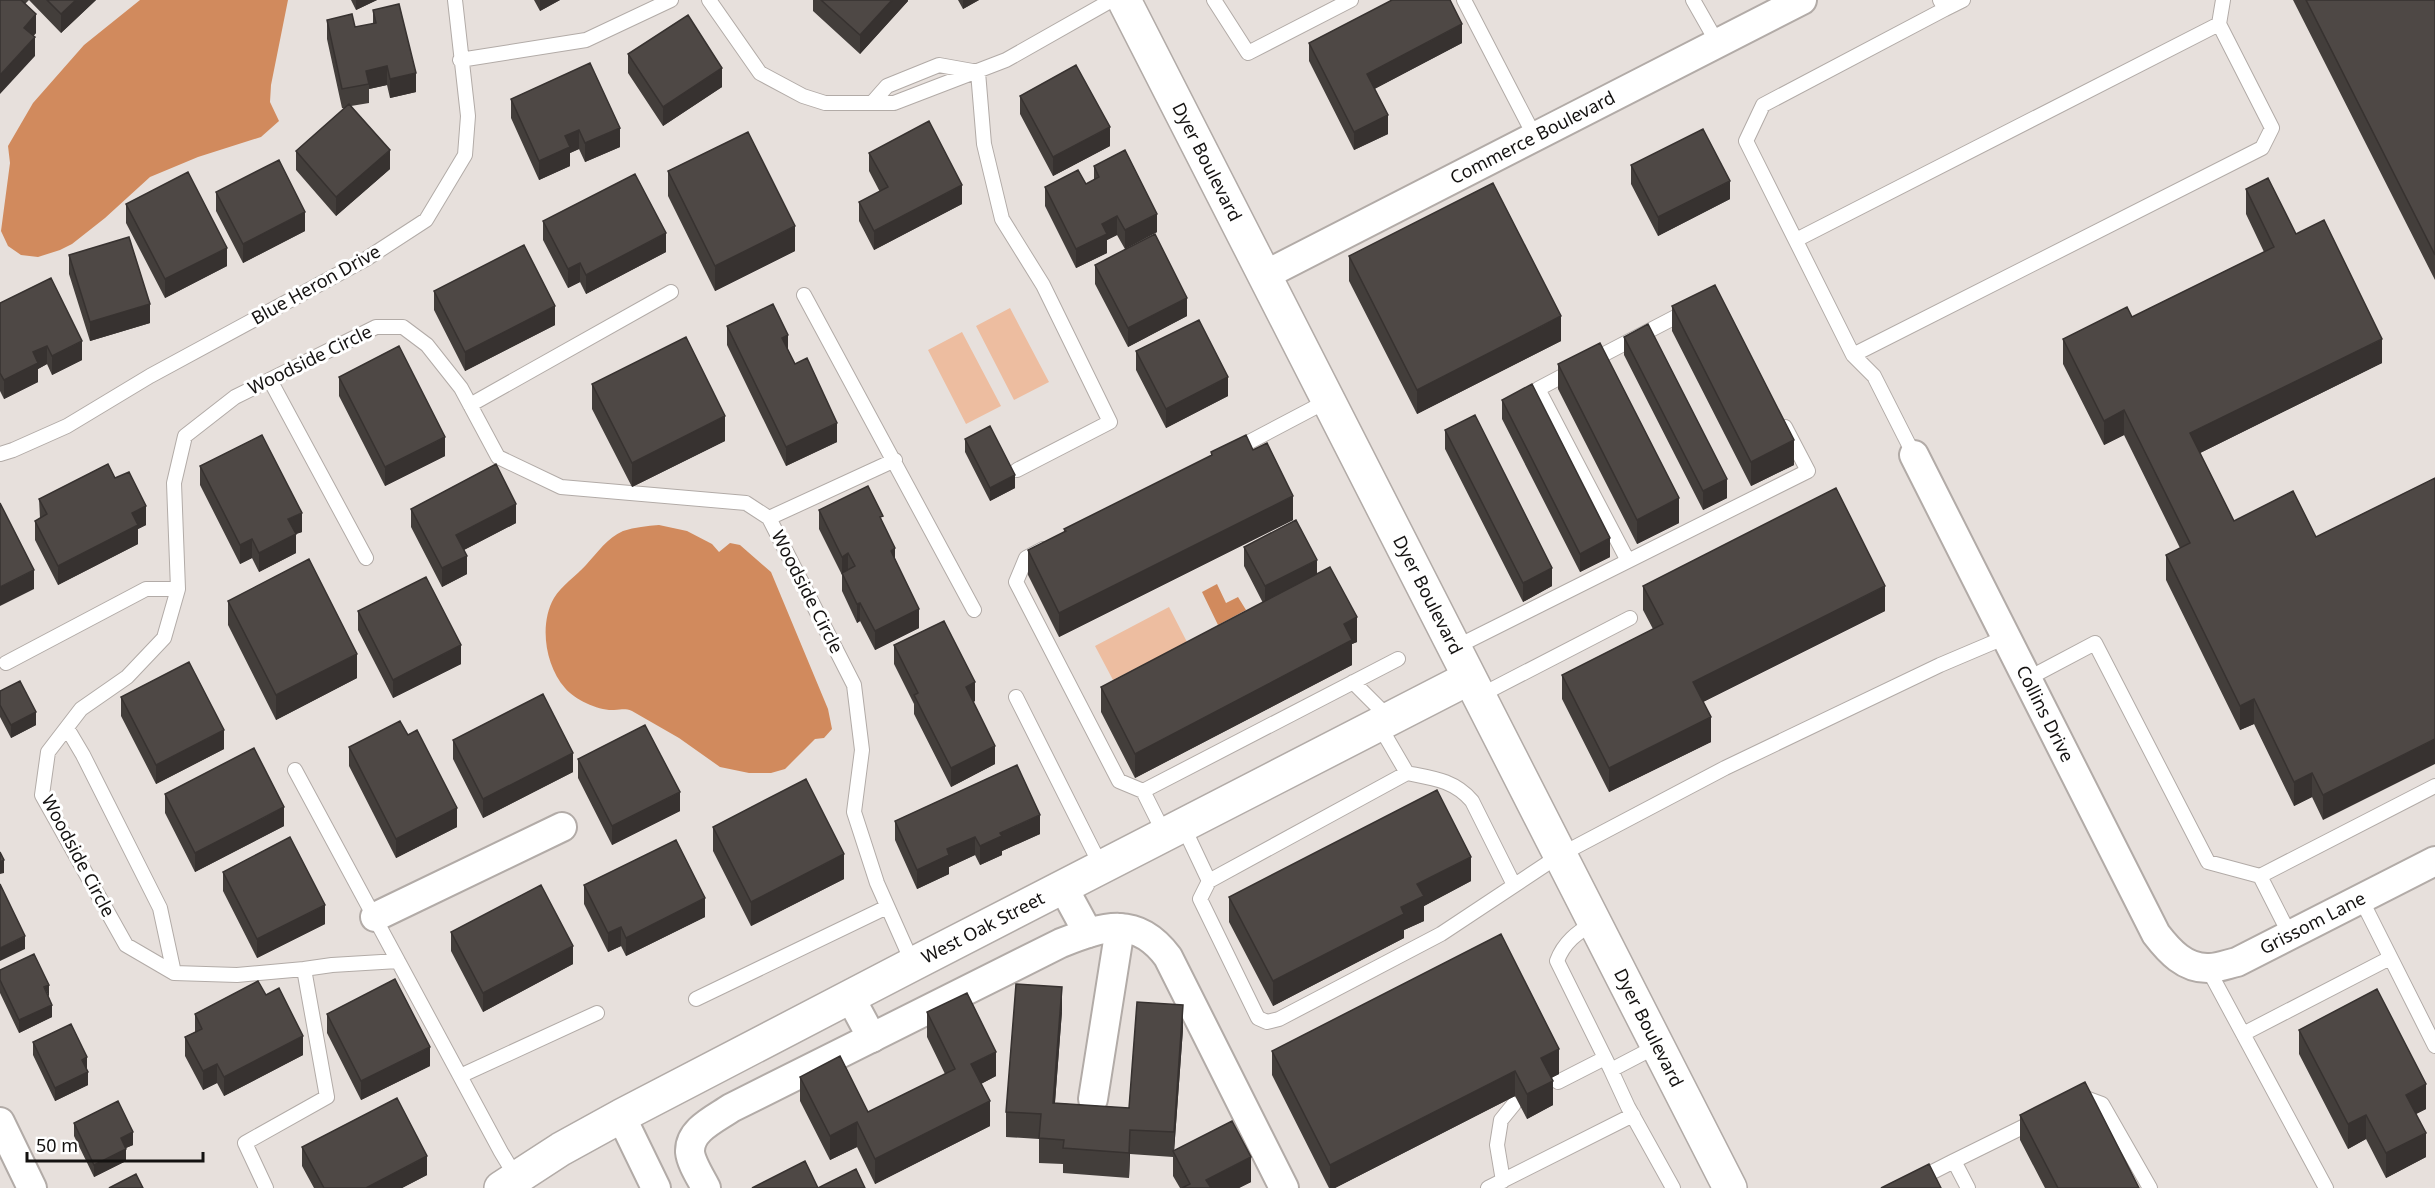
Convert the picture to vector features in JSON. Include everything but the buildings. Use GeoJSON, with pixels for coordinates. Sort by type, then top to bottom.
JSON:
{"type":"FeatureCollection","features":[{"type":"Feature","properties":{"kind":"main road","name":"Dyer Boulevard"},"geometry":{"type":"LineString","coordinates":[[1124,0],[1730,1188]]}},
{"type":"Feature","properties":{"kind":"main road","name":"West Oak Street"},"geometry":{"type":"LineString","coordinates":[[509,1182],[561,1149],[621,1116],[1384,722],[1474,687]]}},
{"type":"Feature","properties":{"kind":"street","name":"Commerce Boulevard"},"geometry":{"type":"LineString","coordinates":[[1263,276],[1802,0]]}},
{"type":"Feature","properties":{"kind":"street","name":"Collins Drive"},"geometry":{"type":"LineString","coordinates":[[1914,455],[2156,934],[2169,951],[2197,966]]}},
{"type":"Feature","properties":{"kind":"street"},"geometry":{"type":"LineString","coordinates":[[375,917],[562,827]]}},
{"type":"Feature","properties":{"kind":"street","name":"Grissom Lane"},"geometry":{"type":"LineString","coordinates":[[2197,966],[2236,962],[2435,861]]}},
{"type":"Feature","properties":{"kind":"street"},"geometry":{"type":"LineString","coordinates":[[1063,887],[1088,933]]}},
{"type":"Feature","properties":{"kind":"street"},"geometry":{"type":"LineString","coordinates":[[1093,1099],[1120,928]]}},
{"type":"Feature","properties":{"kind":"street"},"geometry":{"type":"LineString","coordinates":[[706,1188],[690,1154],[692,1143],[700,1129],[731,1108],[1061,942],[1088,933],[1120,928],[1144,932],[1168,957],[1284,1188]]}},
{"type":"Feature","properties":{"kind":"street"},"geometry":{"type":"LineString","coordinates":[[850,997],[872,1038]]}},
{"type":"Feature","properties":{"kind":"street"},"geometry":{"type":"LineString","coordinates":[[621,1116],[656,1188]]}},
{"type":"Feature","properties":{"kind":"street"},"geometry":{"type":"LineString","coordinates":[[0,1122],[6,1151],[32,1188]]}},
{"type":"Feature","properties":{"kind":"lane","name":"Blue Heron Drive"},"geometry":{"type":"LineString","coordinates":[[0,453],[13,450],[67,426],[150,376],[366,259],[426,220],[465,154],[468,116],[455,0]]}},
{"type":"Feature","properties":{"kind":"lane"},"geometry":{"type":"LineString","coordinates":[[460,60],[586,40],[671,0]]}},
{"type":"Feature","properties":{"kind":"lane"},"geometry":{"type":"LineString","coordinates":[[709,0],[760,73],[803,96],[825,103],[894,103],[1006,60],[1112,0]]}},
{"type":"Feature","properties":{"kind":"lane"},"geometry":{"type":"LineString","coordinates":[[1214,0],[1248,53],[1351,0]]}},
{"type":"Feature","properties":{"kind":"lane"},"geometry":{"type":"LineString","coordinates":[[1464,0],[1535,137]]}},
{"type":"Feature","properties":{"kind":"lane"},"geometry":{"type":"LineString","coordinates":[[1693,0],[1718,44]]}},
{"type":"Feature","properties":{"kind":"lane"},"geometry":{"type":"LineString","coordinates":[[1914,455],[1874,376],[1853,355],[1746,141],[1763,105],[1942,5],[1963,0]]}},
{"type":"Feature","properties":{"kind":"lane"},"geometry":{"type":"LineString","coordinates":[[1853,355],[2262,147],[2272,128],[2218,24],[2223,0]]}},
{"type":"Feature","properties":{"kind":"lane"},"geometry":{"type":"LineString","coordinates":[[1796,240],[2218,24]]}},
{"type":"Feature","properties":{"kind":"lane"},"geometry":{"type":"LineString","coordinates":[[873,103],[887,86],[939,65],[978,72]]}},
{"type":"Feature","properties":{"kind":"lane"},"geometry":{"type":"LineString","coordinates":[[978,72],[984,144],[1002,219],[1042,285],[1110,422],[1017,470]]}},
{"type":"Feature","properties":{"kind":"lane"},"geometry":{"type":"LineString","coordinates":[[470,405],[671,292]]}},
{"type":"Feature","properties":{"kind":"lane"},"geometry":{"type":"LineString","coordinates":[[804,295],[974,610]]}},
{"type":"Feature","properties":{"kind":"lane"},"geometry":{"type":"LineString","coordinates":[[1628,561],[1538,389],[1697,306]]}},
{"type":"Feature","properties":{"kind":"lane","name":"Woodside Circle"},"geometry":{"type":"LineString","coordinates":[[398,961],[237,975],[174,973],[126,945],[42,795],[48,752],[81,709],[127,677],[164,638],[178,589],[174,483],[185,436],[235,397],[376,327],[403,327],[428,345],[461,388],[498,456],[561,487],[746,503],[770,518],[854,685],[862,750],[854,812],[877,883],[913,964]]}},
{"type":"Feature","properties":{"kind":"lane"},"geometry":{"type":"LineString","coordinates":[[270,380],[366,558]]}},
{"type":"Feature","properties":{"kind":"lane"},"geometry":{"type":"LineString","coordinates":[[1217,459],[1328,401]]}},
{"type":"Feature","properties":{"kind":"lane"},"geometry":{"type":"LineString","coordinates":[[1454,648],[1808,471],[1781,419]]}},
{"type":"Feature","properties":{"kind":"lane"},"geometry":{"type":"LineString","coordinates":[[770,518],[895,460]]}},
{"type":"Feature","properties":{"kind":"lane"},"geometry":{"type":"LineString","coordinates":[[1058,541],[1026,558],[1016,582],[1119,781],[1143,791],[1174,830],[1209,881]]}},
{"type":"Feature","properties":{"kind":"lane"},"geometry":{"type":"LineString","coordinates":[[6,663],[146,589],[178,589]]}},
{"type":"Feature","properties":{"kind":"lane"},"geometry":{"type":"LineString","coordinates":[[1474,687],[1630,618]]}},
{"type":"Feature","properties":{"kind":"lane"},"geometry":{"type":"LineString","coordinates":[[1514,885],[1472,801],[1464,792],[1446,781],[1407,773],[1209,881],[1200,899],[1258,1018],[1267,1022],[1279,1019],[1441,933],[1560,855],[1725,768],[2006,637]]}},
{"type":"Feature","properties":{"kind":"lane"},"geometry":{"type":"LineString","coordinates":[[2027,679],[2095,643],[2208,862],[2260,876],[2435,786]]}},
{"type":"Feature","properties":{"kind":"lane"},"geometry":{"type":"LineString","coordinates":[[1143,791],[1398,659]]}},
{"type":"Feature","properties":{"kind":"lane"},"geometry":{"type":"LineString","coordinates":[[1353,682],[1384,722],[1407,773]]}},
{"type":"Feature","properties":{"kind":"lane"},"geometry":{"type":"LineString","coordinates":[[1016,697],[1102,868]]}},
{"type":"Feature","properties":{"kind":"lane"},"geometry":{"type":"LineString","coordinates":[[67,728],[83,755],[160,908],[174,973]]}},
{"type":"Feature","properties":{"kind":"lane"},"geometry":{"type":"LineString","coordinates":[[296,770],[460,1076],[509,1182]]}},
{"type":"Feature","properties":{"kind":"lane"},"geometry":{"type":"LineString","coordinates":[[2260,876],[2290,934]]}},
{"type":"Feature","properties":{"kind":"lane"},"geometry":{"type":"LineString","coordinates":[[2361,899],[2435,1046]]}},
{"type":"Feature","properties":{"kind":"lane"},"geometry":{"type":"LineString","coordinates":[[696,999],[888,907]]}},
{"type":"Feature","properties":{"kind":"lane"},"geometry":{"type":"LineString","coordinates":[[1594,922],[1571,938],[1561,951],[1557,962],[1633,1115],[1673,1188]]}},
{"type":"Feature","properties":{"kind":"lane"},"geometry":{"type":"LineString","coordinates":[[2243,1034],[2390,958]]}},
{"type":"Feature","properties":{"kind":"lane"},"geometry":{"type":"LineString","coordinates":[[2197,966],[2243,1034],[2326,1188]]}},
{"type":"Feature","properties":{"kind":"lane"},"geometry":{"type":"LineString","coordinates":[[266,1188],[245,1143],[327,1097],[304,969]]}},
{"type":"Feature","properties":{"kind":"lane"},"geometry":{"type":"LineString","coordinates":[[460,1076],[597,1013]]}},
{"type":"Feature","properties":{"kind":"lane"},"geometry":{"type":"LineString","coordinates":[[1557,1082],[1657,1046]]}},
{"type":"Feature","properties":{"kind":"lane"},"geometry":{"type":"LineString","coordinates":[[1901,1188],[2083,1097],[2102,1104],[2150,1188]]}},
{"type":"Feature","properties":{"kind":"lane"},"geometry":{"type":"LineString","coordinates":[[1503,1181],[1497,1145],[1501,1120],[1514,1104]]}},
{"type":"Feature","properties":{"kind":"lane"},"geometry":{"type":"LineString","coordinates":[[1488,1188],[1633,1115]]}},
{"type":"Feature","properties":{"kind":"lane"},"geometry":{"type":"LineString","coordinates":[[1954,1161],[1968,1188]]}},
{"type":"Feature","properties":{"kind":"shaded area"},"geometry":{"type":"Polygon","coordinates":[[[140,0],[288,0],[271,85],[270,102],[279,121],[261,137],[198,157],[150,177],[72,244],[38,257],[21,255],[8,246],[1,231],[10,163],[8,146],[33,103],[84,45],[140,0]]]}},
{"type":"Feature","properties":{"kind":"shaded area"},"geometry":{"type":"Polygon","coordinates":[[[1010,308],[1049,382],[1014,400],[976,326],[1010,308]]]}},
{"type":"Feature","properties":{"kind":"shaded area"},"geometry":{"type":"Polygon","coordinates":[[[962,332],[1001,406],[966,424],[928,350],[962,332]]]}},
{"type":"Feature","properties":{"kind":"shaded area"},"geometry":{"type":"Polygon","coordinates":[[[659,525],[687,531],[712,544],[719,552],[730,543],[740,545],[771,572],[828,709],[832,729],[824,738],[815,739],[785,769],[771,773],[749,773],[720,767],[679,738],[632,711],[601,709],[581,700],[569,692],[558,679],[546,644],[549,608],[554,598],[612,537],[623,531],[659,525]]]}},
{"type":"Feature","properties":{"kind":"shaded area"},"geometry":{"type":"Polygon","coordinates":[[[1217,584],[1226,603],[1238,597],[1246,610],[1218,625],[1202,592],[1217,584]]]}},
{"type":"Feature","properties":{"kind":"shaded area"},"geometry":{"type":"Polygon","coordinates":[[[1169,607],[1187,642],[1113,680],[1095,646],[1169,607]]]}}]}
